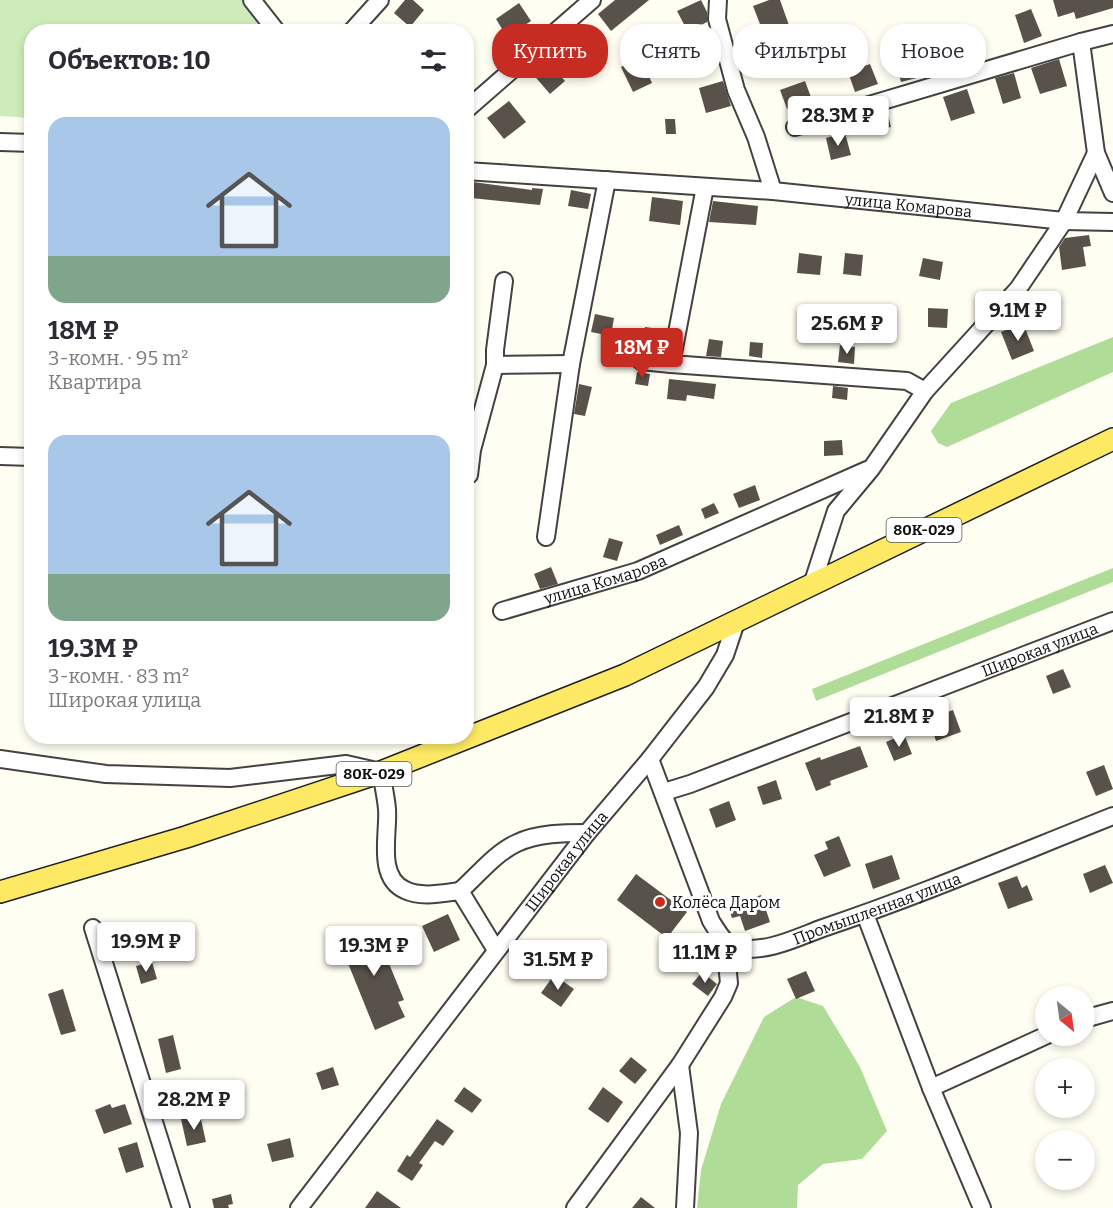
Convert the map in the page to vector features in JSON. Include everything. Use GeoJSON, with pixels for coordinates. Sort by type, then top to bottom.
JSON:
{"type":"FeatureCollection","features":[{"type":"Feature","properties":{"kind":"main road","name":"80К-029"},"geometry":{"type":"LineString","coordinates":[[474,735],[625,675],[1113,439]]}},
{"type":"Feature","properties":{"kind":"main road","name":"80К-029"},"geometry":{"type":"LineString","coordinates":[[0,892],[186,837],[381,772],[451,744]]}},
{"type":"Feature","properties":{"kind":"street"},"geometry":{"type":"LineString","coordinates":[[252,0],[272,24]]}},
{"type":"Feature","properties":{"kind":"street"},"geometry":{"type":"LineString","coordinates":[[358,24],[380,0]]}},
{"type":"Feature","properties":{"kind":"street"},"geometry":{"type":"LineString","coordinates":[[474,103],[592,0]]}},
{"type":"Feature","properties":{"kind":"street"},"geometry":{"type":"LineString","coordinates":[[719,0],[717,19],[736,90],[756,137],[773,191]]}},
{"type":"Feature","properties":{"kind":"street"},"geometry":{"type":"LineString","coordinates":[[795,127],[1113,34]]}},
{"type":"Feature","properties":{"kind":"street"},"geometry":{"type":"LineString","coordinates":[[1081,42],[1096,153],[1113,193]]}},
{"type":"Feature","properties":{"kind":"street"},"geometry":{"type":"LineString","coordinates":[[0,142],[24,143]]}},
{"type":"Feature","properties":{"kind":"street"},"geometry":{"type":"LineString","coordinates":[[812,585],[836,511],[871,468],[926,391],[1018,289],[1064,221],[1096,153]]}},
{"type":"Feature","properties":{"kind":"street","name":"улица Комарова"},"geometry":{"type":"LineString","coordinates":[[474,172],[773,191],[1064,221],[1113,222]]}},
{"type":"Feature","properties":{"kind":"street"},"geometry":{"type":"LineString","coordinates":[[546,537],[571,364],[607,180]]}},
{"type":"Feature","properties":{"kind":"street"},"geometry":{"type":"LineString","coordinates":[[670,363],[705,187]]}},
{"type":"Feature","properties":{"kind":"street"},"geometry":{"type":"LineString","coordinates":[[474,443],[495,365],[504,281]]}},
{"type":"Feature","properties":{"kind":"street"},"geometry":{"type":"LineString","coordinates":[[641,361],[907,381],[926,391]]}},
{"type":"Feature","properties":{"kind":"street"},"geometry":{"type":"LineString","coordinates":[[495,365],[571,364]]}},
{"type":"Feature","properties":{"kind":"street"},"geometry":{"type":"LineString","coordinates":[[0,456],[24,457]]}},
{"type":"Feature","properties":{"kind":"street","name":"улица Комарова"},"geometry":{"type":"LineString","coordinates":[[502,611],[638,571],[871,468]]}},
{"type":"Feature","properties":{"kind":"street","name":"Широкая улица"},"geometry":{"type":"LineString","coordinates":[[664,792],[702,780],[1113,621]]}},
{"type":"Feature","properties":{"kind":"street","name":"Широкая улица"},"geometry":{"type":"LineString","coordinates":[[299,1208],[587,833],[650,759],[706,687],[725,655],[736,622]]}},
{"type":"Feature","properties":{"kind":"street"},"geometry":{"type":"LineString","coordinates":[[0,759],[106,774],[230,778],[346,764],[381,772],[387,809],[384,853],[387,867],[393,880],[404,890],[420,894],[460,891],[504,850],[519,842],[558,832],[587,833]]}},
{"type":"Feature","properties":{"kind":"street"},"geometry":{"type":"LineString","coordinates":[[575,1208],[680,1065],[723,998],[729,983],[726,954],[728,944],[711,921],[650,759]]}},
{"type":"Feature","properties":{"kind":"street","name":"Промышленная улица"},"geometry":{"type":"LineString","coordinates":[[728,944],[738,948],[753,949],[770,946],[865,914],[1113,816]]}},
{"type":"Feature","properties":{"kind":"street"},"geometry":{"type":"LineString","coordinates":[[460,891],[496,950]]}},
{"type":"Feature","properties":{"kind":"street"},"geometry":{"type":"LineString","coordinates":[[865,914],[932,1088],[982,1208]]}},
{"type":"Feature","properties":{"kind":"street"},"geometry":{"type":"LineString","coordinates":[[93,928],[181,1208]]}},
{"type":"Feature","properties":{"kind":"street"},"geometry":{"type":"LineString","coordinates":[[1095,1016],[1113,1011]]}},
{"type":"Feature","properties":{"kind":"street"},"geometry":{"type":"LineString","coordinates":[[932,1088],[1035,1041]]}},
{"type":"Feature","properties":{"kind":"street"},"geometry":{"type":"LineString","coordinates":[[680,1065],[688,1133],[685,1208]]}},
{"type":"Feature","properties":{"kind":"green space"},"geometry":{"type":"Polygon","coordinates":[[[0,0],[246,0],[265,24],[24,24],[24,118],[0,116],[0,0]]]}},
{"type":"Feature","properties":{"kind":"green space"},"geometry":{"type":"Polygon","coordinates":[[[1113,337],[1113,372],[947,447],[938,443],[931,431],[951,403],[1113,337]]]}},
{"type":"Feature","properties":{"kind":"green space"},"geometry":{"type":"Polygon","coordinates":[[[1113,568],[1113,582],[816,701],[812,689],[1113,568]]]}},
{"type":"Feature","properties":{"kind":"green space"},"geometry":{"type":"Polygon","coordinates":[[[796,997],[823,1006],[860,1067],[887,1131],[862,1159],[823,1164],[798,1185],[797,1208],[697,1208],[701,1170],[721,1104],[764,1017],[796,997]]]}},
{"type":"Feature","properties":{"kind":"building"},"geometry":{"type":"Polygon","coordinates":[[[405,0],[413,0],[424,10],[412,24],[407,24],[394,13],[405,0]]]}},
{"type":"Feature","properties":{"kind":"building"},"geometry":{"type":"Polygon","coordinates":[[[615,0],[649,0],[611,31],[608,24],[598,14],[615,0]]]}},
{"type":"Feature","properties":{"kind":"building"},"geometry":{"type":"Polygon","coordinates":[[[701,0],[707,12],[707,22],[684,24],[677,11],[701,0]]]}},
{"type":"Feature","properties":{"kind":"building"},"geometry":{"type":"Polygon","coordinates":[[[769,0],[780,0],[789,24],[760,24],[753,6],[769,0]]]}},
{"type":"Feature","properties":{"kind":"building"},"geometry":{"type":"Polygon","coordinates":[[[1053,0],[1113,0],[1113,8],[1076,19],[1074,12],[1058,17],[1053,0]]]}},
{"type":"Feature","properties":{"kind":"building"},"geometry":{"type":"Polygon","coordinates":[[[519,3],[531,21],[526,24],[499,24],[496,19],[519,3]]]}},
{"type":"Feature","properties":{"kind":"building"},"geometry":{"type":"Polygon","coordinates":[[[1031,9],[1042,36],[1024,43],[1015,15],[1031,9]]]}},
{"type":"Feature","properties":{"kind":"building"},"geometry":{"type":"Polygon","coordinates":[[[1059,59],[1067,86],[1040,94],[1031,68],[1059,59]]]}},
{"type":"Feature","properties":{"kind":"building"},"geometry":{"type":"Polygon","coordinates":[[[870,64],[878,84],[855,92],[850,78],[868,78],[868,65],[870,64]]]}},
{"type":"Feature","properties":{"kind":"building"},"geometry":{"type":"Polygon","coordinates":[[[1014,73],[1021,98],[1003,104],[995,78],[1014,73]]]}},
{"type":"Feature","properties":{"kind":"building"},"geometry":{"type":"Polygon","coordinates":[[[536,78],[562,78],[565,81],[550,94],[536,78]]]}},
{"type":"Feature","properties":{"kind":"building"},"geometry":{"type":"Polygon","coordinates":[[[626,78],[650,78],[652,83],[633,92],[626,78]]]}},
{"type":"Feature","properties":{"kind":"building"},"geometry":{"type":"Polygon","coordinates":[[[900,78],[916,78],[901,82],[900,78]]]}},
{"type":"Feature","properties":{"kind":"building"},"geometry":{"type":"Polygon","coordinates":[[[723,81],[731,106],[706,113],[699,88],[723,81]]]}},
{"type":"Feature","properties":{"kind":"building"},"geometry":{"type":"Polygon","coordinates":[[[805,81],[812,100],[787,109],[780,90],[805,81]]]}},
{"type":"Feature","properties":{"kind":"building"},"geometry":{"type":"Polygon","coordinates":[[[967,89],[975,113],[951,121],[943,97],[967,89]]]}},
{"type":"Feature","properties":{"kind":"building"},"geometry":{"type":"Polygon","coordinates":[[[509,101],[526,122],[504,139],[487,118],[509,101]]]}},
{"type":"Feature","properties":{"kind":"building"},"geometry":{"type":"Polygon","coordinates":[[[887,111],[891,127],[869,132],[865,117],[887,111]]]}},
{"type":"Feature","properties":{"kind":"building"},"geometry":{"type":"Polygon","coordinates":[[[665,119],[675,119],[676,134],[666,134],[665,119]]]}},
{"type":"Feature","properties":{"kind":"building"},"geometry":{"type":"Polygon","coordinates":[[[845,133],[851,155],[831,160],[826,138],[845,133]]]}},
{"type":"Feature","properties":{"kind":"building"},"geometry":{"type":"Polygon","coordinates":[[[474,182],[532,190],[532,188],[543,189],[540,205],[474,198],[474,182]]]}},
{"type":"Feature","properties":{"kind":"building"},"geometry":{"type":"Polygon","coordinates":[[[571,190],[591,194],[588,209],[568,206],[571,190]]]}},
{"type":"Feature","properties":{"kind":"building"},"geometry":{"type":"Polygon","coordinates":[[[652,197],[683,201],[680,225],[649,221],[652,197]]]}},
{"type":"Feature","properties":{"kind":"building"},"geometry":{"type":"Polygon","coordinates":[[[713,201],[758,206],[756,225],[709,222],[713,201]]]}},
{"type":"Feature","properties":{"kind":"building"},"geometry":{"type":"Polygon","coordinates":[[[1089,235],[1091,246],[1083,247],[1086,266],[1062,270],[1059,247],[1065,238],[1089,235]]]}},
{"type":"Feature","properties":{"kind":"building"},"geometry":{"type":"Polygon","coordinates":[[[799,253],[822,256],[820,275],[797,273],[799,253]]]}},
{"type":"Feature","properties":{"kind":"building"},"geometry":{"type":"Polygon","coordinates":[[[845,253],[863,255],[861,276],[843,274],[845,253]]]}},
{"type":"Feature","properties":{"kind":"building"},"geometry":{"type":"Polygon","coordinates":[[[923,258],[943,262],[940,280],[919,276],[923,258]]]}},
{"type":"Feature","properties":{"kind":"building"},"geometry":{"type":"Polygon","coordinates":[[[928,308],[948,309],[947,328],[928,327],[928,308]]]}},
{"type":"Feature","properties":{"kind":"building"},"geometry":{"type":"Polygon","coordinates":[[[595,314],[614,318],[611,336],[591,332],[595,314]]]}},
{"type":"Feature","properties":{"kind":"building"},"geometry":{"type":"Polygon","coordinates":[[[1023,323],[1034,351],[1012,360],[1001,332],[1023,323]]]}},
{"type":"Feature","properties":{"kind":"building"},"geometry":{"type":"Polygon","coordinates":[[[645,327],[665,330],[662,351],[641,348],[645,327]]]}},
{"type":"Feature","properties":{"kind":"building"},"geometry":{"type":"Polygon","coordinates":[[[612,335],[625,337],[623,347],[611,345],[612,335]]]}},
{"type":"Feature","properties":{"kind":"building"},"geometry":{"type":"Polygon","coordinates":[[[709,339],[723,341],[721,357],[706,356],[709,339]]]}},
{"type":"Feature","properties":{"kind":"building"},"geometry":{"type":"Polygon","coordinates":[[[750,342],[763,343],[762,358],[749,356],[750,342]]]}},
{"type":"Feature","properties":{"kind":"building"},"geometry":{"type":"Polygon","coordinates":[[[840,345],[855,347],[854,364],[838,362],[840,345]]]}},
{"type":"Feature","properties":{"kind":"building"},"geometry":{"type":"Polygon","coordinates":[[[637,372],[650,374],[648,386],[635,384],[637,372]]]}},
{"type":"Feature","properties":{"kind":"building"},"geometry":{"type":"Polygon","coordinates":[[[669,379],[716,384],[714,399],[687,395],[686,401],[667,399],[669,379]]]}},
{"type":"Feature","properties":{"kind":"building"},"geometry":{"type":"Polygon","coordinates":[[[579,384],[592,387],[585,416],[574,414],[579,384]]]}},
{"type":"Feature","properties":{"kind":"building"},"geometry":{"type":"Polygon","coordinates":[[[833,386],[848,388],[847,400],[832,398],[833,386]]]}},
{"type":"Feature","properties":{"kind":"building"},"geometry":{"type":"Polygon","coordinates":[[[842,440],[843,455],[824,456],[824,441],[842,440]]]}},
{"type":"Feature","properties":{"kind":"building"},"geometry":{"type":"Polygon","coordinates":[[[755,485],[760,500],[739,508],[733,494],[755,485]]]}},
{"type":"Feature","properties":{"kind":"building"},"geometry":{"type":"Polygon","coordinates":[[[714,503],[719,513],[705,519],[701,509],[714,503]]]}},
{"type":"Feature","properties":{"kind":"building"},"geometry":{"type":"Polygon","coordinates":[[[679,525],[683,535],[660,545],[656,535],[679,525]]]}},
{"type":"Feature","properties":{"kind":"building"},"geometry":{"type":"Polygon","coordinates":[[[609,538],[623,542],[617,561],[603,557],[609,538]]]}},
{"type":"Feature","properties":{"kind":"building"},"geometry":{"type":"Polygon","coordinates":[[[551,567],[558,584],[540,589],[534,574],[551,567]]]}},
{"type":"Feature","properties":{"kind":"building"},"geometry":{"type":"Polygon","coordinates":[[[1063,669],[1071,687],[1053,694],[1046,676],[1063,669]]]}},
{"type":"Feature","properties":{"kind":"building"},"geometry":{"type":"Polygon","coordinates":[[[953,710],[961,732],[936,741],[929,719],[953,710]]]}},
{"type":"Feature","properties":{"kind":"building"},"geometry":{"type":"Polygon","coordinates":[[[904,734],[912,754],[894,761],[886,742],[904,734]]]}},
{"type":"Feature","properties":{"kind":"building"},"geometry":{"type":"Polygon","coordinates":[[[860,746],[868,767],[830,781],[831,785],[816,791],[805,763],[820,757],[821,760],[860,746]]]}},
{"type":"Feature","properties":{"kind":"building"},"geometry":{"type":"Polygon","coordinates":[[[1104,765],[1113,789],[1096,796],[1086,772],[1104,765]]]}},
{"type":"Feature","properties":{"kind":"building"},"geometry":{"type":"Polygon","coordinates":[[[776,780],[782,799],[763,805],[757,787],[776,780]]]}},
{"type":"Feature","properties":{"kind":"building"},"geometry":{"type":"Polygon","coordinates":[[[729,801],[736,820],[716,828],[709,809],[729,801]]]}},
{"type":"Feature","properties":{"kind":"building"},"geometry":{"type":"Polygon","coordinates":[[[839,836],[851,866],[824,877],[814,855],[828,849],[825,842],[839,836]]]}},
{"type":"Feature","properties":{"kind":"building"},"geometry":{"type":"Polygon","coordinates":[[[892,855],[900,879],[873,889],[865,864],[892,855]]]}},
{"type":"Feature","properties":{"kind":"building"},"geometry":{"type":"Polygon","coordinates":[[[1105,865],[1113,883],[1090,893],[1083,874],[1105,865]]]}},
{"type":"Feature","properties":{"kind":"building"},"geometry":{"type":"Polygon","coordinates":[[[636,874],[687,912],[667,938],[617,900],[636,874]]]}},
{"type":"Feature","properties":{"kind":"building"},"geometry":{"type":"Polygon","coordinates":[[[1017,876],[1022,888],[1027,885],[1033,900],[1008,909],[998,883],[1017,876]]]}},
{"type":"Feature","properties":{"kind":"building"},"geometry":{"type":"Polygon","coordinates":[[[761,895],[770,922],[745,931],[740,916],[732,918],[728,906],[761,895]]]}},
{"type":"Feature","properties":{"kind":"building"},"geometry":{"type":"Polygon","coordinates":[[[448,914],[460,940],[434,952],[422,926],[448,914]]]}},
{"type":"Feature","properties":{"kind":"building"},"geometry":{"type":"Polygon","coordinates":[[[374,927],[404,1000],[398,1002],[405,1017],[375,1030],[339,941],[374,927]]]}},
{"type":"Feature","properties":{"kind":"building"},"geometry":{"type":"Polygon","coordinates":[[[152,962],[157,979],[141,984],[136,966],[152,962]]]}},
{"type":"Feature","properties":{"kind":"building"},"geometry":{"type":"Polygon","coordinates":[[[806,971],[815,991],[796,999],[787,979],[806,971]]]}},
{"type":"Feature","properties":{"kind":"building"},"geometry":{"type":"Polygon","coordinates":[[[702,972],[717,984],[708,996],[692,984],[702,972]]]}},
{"type":"Feature","properties":{"kind":"building"},"geometry":{"type":"Polygon","coordinates":[[[554,975],[574,989],[561,1007],[541,993],[554,975]]]}},
{"type":"Feature","properties":{"kind":"building"},"geometry":{"type":"Polygon","coordinates":[[[63,989],[76,1031],[61,1035],[48,994],[63,989]]]}},
{"type":"Feature","properties":{"kind":"building"},"geometry":{"type":"Polygon","coordinates":[[[173,1035],[181,1069],[166,1073],[158,1039],[173,1035]]]}},
{"type":"Feature","properties":{"kind":"building"},"geometry":{"type":"Polygon","coordinates":[[[631,1057],[647,1070],[635,1084],[619,1071],[631,1057]]]}},
{"type":"Feature","properties":{"kind":"building"},"geometry":{"type":"Polygon","coordinates":[[[333,1067],[339,1085],[322,1090],[316,1073],[333,1067]]]}},
{"type":"Feature","properties":{"kind":"building"},"geometry":{"type":"Polygon","coordinates":[[[464,1087],[482,1100],[472,1113],[454,1101],[464,1087]]]}},
{"type":"Feature","properties":{"kind":"building"},"geometry":{"type":"Polygon","coordinates":[[[603,1087],[623,1102],[608,1123],[588,1109],[603,1087]]]}},
{"type":"Feature","properties":{"kind":"building"},"geometry":{"type":"Polygon","coordinates":[[[110,1104],[112,1108],[125,1104],[132,1124],[104,1134],[95,1110],[110,1104]]]}},
{"type":"Feature","properties":{"kind":"building"},"geometry":{"type":"Polygon","coordinates":[[[200,1115],[206,1142],[187,1146],[181,1119],[200,1115]]]}},
{"type":"Feature","properties":{"kind":"building"},"geometry":{"type":"Polygon","coordinates":[[[437,1119],[454,1131],[443,1146],[435,1141],[419,1163],[423,1165],[412,1181],[397,1171],[407,1155],[410,1157],[437,1119]]]}},
{"type":"Feature","properties":{"kind":"building"},"geometry":{"type":"Polygon","coordinates":[[[290,1138],[294,1157],[272,1162],[267,1144],[290,1138]]]}},
{"type":"Feature","properties":{"kind":"building"},"geometry":{"type":"Polygon","coordinates":[[[137,1142],[144,1167],[126,1173],[118,1148],[137,1142]]]}},
{"type":"Feature","properties":{"kind":"building"},"geometry":{"type":"Polygon","coordinates":[[[377,1191],[401,1208],[365,1208],[377,1191]]]}},
{"type":"Feature","properties":{"kind":"building"},"geometry":{"type":"Polygon","coordinates":[[[231,1194],[233,1204],[228,1205],[229,1208],[214,1208],[212,1199],[231,1194]]]}},
{"type":"Feature","properties":{"kind":"building"},"geometry":{"type":"Polygon","coordinates":[[[641,1197],[655,1208],[632,1208],[641,1197]]]}},
{"type":"Feature","properties":{"kind":"place","name":"Колёса Даром"},"geometry":{"type":"Point","coordinates":[660,902]}}]}
